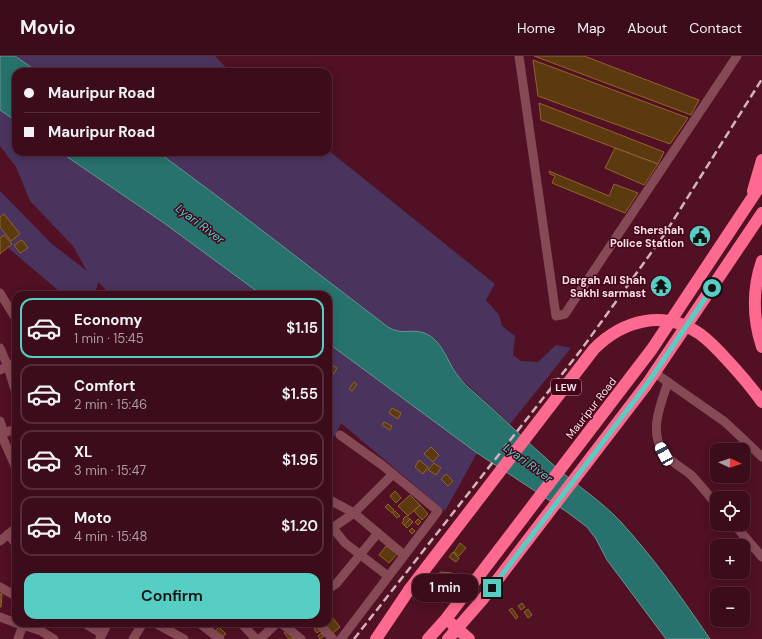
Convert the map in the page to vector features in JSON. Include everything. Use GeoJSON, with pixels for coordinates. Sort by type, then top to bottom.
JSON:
{"type":"FeatureCollection","features":[{"type":"Feature","properties":{"kind":"highway"},"geometry":{"type":"LineString","coordinates":[[750,202],[762,160]]}},
{"type":"Feature","properties":{"kind":"highway","name":"Mauripur Road"},"geometry":{"type":"LineString","coordinates":[[428,639],[446,619],[652,349],[762,183]]}},
{"type":"Feature","properties":{"kind":"highway"},"geometry":{"type":"LineString","coordinates":[[448,639],[482,600],[647,384],[762,213]]}},
{"type":"Feature","properties":{"kind":"highway"},"geometry":{"type":"LineString","coordinates":[[762,261],[755,291],[754,313],[757,331],[762,347]]}},
{"type":"Feature","properties":{"kind":"highway","name":"LEW"},"geometry":{"type":"LineString","coordinates":[[376,639],[409,590],[594,349],[614,332],[637,322],[650,320],[675,323],[688,327],[709,341],[743,377],[762,402]]}},
{"type":"Feature","properties":{"kind":"highway"},"geometry":{"type":"LineString","coordinates":[[446,619],[469,639]]}},
{"type":"Feature","properties":{"kind":"street"},"geometry":{"type":"LineString","coordinates":[[519,56],[556,316],[565,314],[737,56]]}},
{"type":"Feature","properties":{"kind":"street"},"geometry":{"type":"LineString","coordinates":[[0,293],[12,312]]}},
{"type":"Feature","properties":{"kind":"street"},"geometry":{"type":"LineString","coordinates":[[0,348],[12,380]]}},
{"type":"Feature","properties":{"kind":"street"},"geometry":{"type":"LineString","coordinates":[[655,373],[725,422],[762,457]]}},
{"type":"Feature","properties":{"kind":"street"},"geometry":{"type":"LineString","coordinates":[[668,382],[658,412],[656,426],[657,441],[664,454],[691,475],[710,497]]}},
{"type":"Feature","properties":{"kind":"street"},"geometry":{"type":"LineString","coordinates":[[0,421],[2,433],[12,458]]}},
{"type":"Feature","properties":{"kind":"street"},"geometry":{"type":"LineString","coordinates":[[2,433],[12,430]]}},
{"type":"Feature","properties":{"kind":"street"},"geometry":{"type":"LineString","coordinates":[[340,435],[393,474],[438,511],[341,639]]}},
{"type":"Feature","properties":{"kind":"street"},"geometry":{"type":"LineString","coordinates":[[332,528],[354,513],[393,474]]}},
{"type":"Feature","properties":{"kind":"street"},"geometry":{"type":"LineString","coordinates":[[332,501],[354,513],[404,555]]}},
{"type":"Feature","properties":{"kind":"street"},"geometry":{"type":"LineString","coordinates":[[0,541],[12,531]]}},
{"type":"Feature","properties":{"kind":"street"},"geometry":{"type":"LineString","coordinates":[[332,531],[345,543],[388,576]]}},
{"type":"Feature","properties":{"kind":"street"},"geometry":{"type":"LineString","coordinates":[[740,531],[762,557]]}},
{"type":"Feature","properties":{"kind":"street"},"geometry":{"type":"LineString","coordinates":[[332,586],[336,584],[378,533]]}},
{"type":"Feature","properties":{"kind":"street"},"geometry":{"type":"LineString","coordinates":[[8,534],[12,539]]}},
{"type":"Feature","properties":{"kind":"street"},"geometry":{"type":"LineString","coordinates":[[0,587],[12,594]]}},
{"type":"Feature","properties":{"kind":"street"},"geometry":{"type":"LineString","coordinates":[[0,617],[12,621]]}},
{"type":"Feature","properties":{"kind":"street"},"geometry":{"type":"LineString","coordinates":[[18,639],[19,627]]}},
{"type":"Feature","properties":{"kind":"street"},"geometry":{"type":"LineString","coordinates":[[28,627],[41,631],[54,639]]}},
{"type":"Feature","properties":{"kind":"street"},"geometry":{"type":"LineString","coordinates":[[90,627],[100,636],[106,627]]}},
{"type":"Feature","properties":{"kind":"street"},"geometry":{"type":"LineString","coordinates":[[133,639],[140,627]]}},
{"type":"Feature","properties":{"kind":"street"},"geometry":{"type":"LineString","coordinates":[[162,627],[184,639]]}},
{"type":"Feature","properties":{"kind":"street"},"geometry":{"type":"LineString","coordinates":[[204,627],[220,639]]}},
{"type":"Feature","properties":{"kind":"street"},"geometry":{"type":"LineString","coordinates":[[245,627],[256,639]]}},
{"type":"Feature","properties":{"kind":"street"},"geometry":{"type":"LineString","coordinates":[[260,639],[274,627]]}},
{"type":"Feature","properties":{"kind":"street"},"geometry":{"type":"LineString","coordinates":[[286,627],[301,639]]}},
{"type":"Feature","properties":{"kind":"street"},"geometry":{"type":"LineString","coordinates":[[322,627],[333,639]]}},
{"type":"Feature","properties":{"kind":"shaded area"},"geometry":{"type":"Polygon","coordinates":[[[15,56],[215,56],[226,68],[32,68],[15,56]]]}},
{"type":"Feature","properties":{"kind":"shaded area"},"geometry":{"type":"Polygon","coordinates":[[[0,110],[12,118],[12,156],[66,156],[164,223],[257,291],[107,291],[98,282],[96,291],[59,291],[0,241],[0,191],[52,244],[87,271],[73,246],[30,201],[16,167],[0,146],[0,110]]]}},
{"type":"Feature","properties":{"kind":"shaded area"},"geometry":{"type":"Polygon","coordinates":[[[332,153],[495,284],[486,300],[499,315],[502,326],[515,336],[513,355],[521,361],[538,362],[556,345],[571,348],[510,424],[458,376],[434,338],[395,331],[388,327],[163,156],[332,156],[332,153]]]}},
{"type":"Feature","properties":{"kind":"shaded area"},"geometry":{"type":"Polygon","coordinates":[[[332,346],[477,453],[445,511],[341,423],[335,436],[332,435],[332,346]]]}},
{"type":"Feature","properties":{"kind":"water"},"geometry":{"type":"Polygon","coordinates":[[[0,56],[15,56],[32,68],[12,68],[12,118],[0,110],[0,56]]]}},
{"type":"Feature","properties":{"kind":"water","name":"Lyari River"},"geometry":{"type":"Polygon","coordinates":[[[66,156],[163,156],[388,327],[393,330],[403,332],[415,331],[430,336],[440,346],[460,379],[468,387],[558,469],[620,521],[656,564],[710,639],[666,639],[607,560],[596,539],[587,527],[567,512],[477,453],[332,346],[332,291],[257,291],[164,223],[66,156]]]}},
{"type":"Feature","properties":{"kind":"building"},"geometry":{"type":"Polygon","coordinates":[[[534,56],[584,56],[699,100],[691,115],[534,56]]]}},
{"type":"Feature","properties":{"kind":"building"},"geometry":{"type":"Polygon","coordinates":[[[533,60],[688,118],[670,144],[538,96],[533,60]]]}},
{"type":"Feature","properties":{"kind":"building"},"geometry":{"type":"Polygon","coordinates":[[[539,103],[664,152],[658,164],[541,120],[539,103]]]}},
{"type":"Feature","properties":{"kind":"building"},"geometry":{"type":"Polygon","coordinates":[[[615,148],[658,164],[644,185],[605,168],[615,148]]]}},
{"type":"Feature","properties":{"kind":"building"},"geometry":{"type":"Polygon","coordinates":[[[549,171],[609,196],[614,184],[638,193],[625,213],[552,183],[555,176],[550,174],[549,171]]]}},
{"type":"Feature","properties":{"kind":"building"},"geometry":{"type":"Polygon","coordinates":[[[4,214],[20,234],[11,241],[0,227],[0,217],[4,214]]]}},
{"type":"Feature","properties":{"kind":"building"},"geometry":{"type":"Polygon","coordinates":[[[4,235],[12,244],[0,254],[0,238],[4,235]]]}},
{"type":"Feature","properties":{"kind":"building"},"geometry":{"type":"Polygon","coordinates":[[[22,240],[28,248],[20,253],[14,245],[22,240]]]}},
{"type":"Feature","properties":{"kind":"building"},"geometry":{"type":"Polygon","coordinates":[[[332,365],[337,368],[332,374],[332,365]]]}},
{"type":"Feature","properties":{"kind":"building"},"geometry":{"type":"Polygon","coordinates":[[[354,382],[357,384],[352,391],[349,389],[354,382]]]}},
{"type":"Feature","properties":{"kind":"building"},"geometry":{"type":"Polygon","coordinates":[[[392,408],[401,413],[398,419],[389,413],[392,408]]]}},
{"type":"Feature","properties":{"kind":"building"},"geometry":{"type":"Polygon","coordinates":[[[384,422],[392,426],[390,430],[382,425],[384,422]]]}},
{"type":"Feature","properties":{"kind":"building"},"geometry":{"type":"Polygon","coordinates":[[[431,447],[439,455],[433,462],[424,454],[431,447]]]}},
{"type":"Feature","properties":{"kind":"building"},"geometry":{"type":"Polygon","coordinates":[[[419,460],[428,467],[423,474],[415,467],[419,460]]]}},
{"type":"Feature","properties":{"kind":"building"},"geometry":{"type":"Polygon","coordinates":[[[434,463],[441,468],[436,475],[428,470],[434,463]]]}},
{"type":"Feature","properties":{"kind":"building"},"geometry":{"type":"Polygon","coordinates":[[[446,474],[453,481],[448,486],[441,479],[446,474]]]}},
{"type":"Feature","properties":{"kind":"building"},"geometry":{"type":"Polygon","coordinates":[[[395,491],[401,498],[396,503],[390,496],[395,491]]]}},
{"type":"Feature","properties":{"kind":"building"},"geometry":{"type":"Polygon","coordinates":[[[410,495],[420,505],[408,516],[398,506],[410,495]]]}},
{"type":"Feature","properties":{"kind":"building"},"geometry":{"type":"Polygon","coordinates":[[[388,504],[394,510],[392,513],[385,507],[388,504]]]}},
{"type":"Feature","properties":{"kind":"building"},"geometry":{"type":"Polygon","coordinates":[[[420,505],[428,514],[422,520],[414,511],[420,505]]]}},
{"type":"Feature","properties":{"kind":"building"},"geometry":{"type":"Polygon","coordinates":[[[395,511],[400,516],[397,518],[393,514],[395,511]]]}},
{"type":"Feature","properties":{"kind":"building"},"geometry":{"type":"Polygon","coordinates":[[[406,516],[410,519],[404,525],[402,523],[406,516]]]}},
{"type":"Feature","properties":{"kind":"building"},"geometry":{"type":"Polygon","coordinates":[[[410,519],[413,522],[407,528],[404,525],[410,519]]]}},
{"type":"Feature","properties":{"kind":"building"},"geometry":{"type":"Polygon","coordinates":[[[418,519],[421,522],[418,525],[415,522],[418,519]]]}},
{"type":"Feature","properties":{"kind":"building"},"geometry":{"type":"Polygon","coordinates":[[[412,528],[415,531],[412,534],[409,531],[412,528]]]}},
{"type":"Feature","properties":{"kind":"building"},"geometry":{"type":"Polygon","coordinates":[[[460,543],[466,548],[459,556],[454,552],[460,543]]]}},
{"type":"Feature","properties":{"kind":"building"},"geometry":{"type":"Polygon","coordinates":[[[386,546],[397,554],[389,563],[379,555],[386,546]]]}},
{"type":"Feature","properties":{"kind":"building"},"geometry":{"type":"Polygon","coordinates":[[[453,552],[459,558],[456,562],[449,557],[453,552]]]}},
{"type":"Feature","properties":{"kind":"building"},"geometry":{"type":"Polygon","coordinates":[[[440,572],[452,573],[451,591],[442,590],[443,575],[440,575],[440,572]]]}},
{"type":"Feature","properties":{"kind":"building"},"geometry":{"type":"Polygon","coordinates":[[[435,583],[440,586],[434,594],[429,591],[435,583]]]}},
{"type":"Feature","properties":{"kind":"building"},"geometry":{"type":"Polygon","coordinates":[[[440,591],[448,597],[446,601],[437,595],[440,591]]]}},
{"type":"Feature","properties":{"kind":"building"},"geometry":{"type":"Polygon","coordinates":[[[0,594],[2,594],[1,607],[0,607],[0,594]]]}},
{"type":"Feature","properties":{"kind":"building"},"geometry":{"type":"Polygon","coordinates":[[[522,603],[525,607],[521,610],[518,606],[522,603]]]}},
{"type":"Feature","properties":{"kind":"building"},"geometry":{"type":"Polygon","coordinates":[[[512,608],[518,617],[516,619],[509,610],[512,608]]]}},
{"type":"Feature","properties":{"kind":"building"},"geometry":{"type":"Polygon","coordinates":[[[528,609],[532,615],[528,618],[524,612],[528,609]]]}},
{"type":"Feature","properties":{"kind":"building"},"geometry":{"type":"Polygon","coordinates":[[[332,617],[340,627],[331,635],[325,627],[332,627],[332,617]]]}},
{"type":"Feature","properties":{"kind":"building"},"geometry":{"type":"Polygon","coordinates":[[[219,627],[226,634],[222,637],[215,631],[219,627]]]}},
{"type":"Feature","properties":{"kind":"building"},"geometry":{"type":"Polygon","coordinates":[[[320,627],[322,629],[317,633],[314,629],[320,627]]]}},
{"type":"Feature","properties":{"kind":"building"},"geometry":{"type":"Polygon","coordinates":[[[288,630],[297,639],[289,639],[284,633],[288,630]]]}},
{"type":"Feature","properties":{"kind":"building"},"geometry":{"type":"Polygon","coordinates":[[[321,633],[324,636],[320,639],[318,636],[321,633]]]}},
{"type":"Feature","properties":{"kind":"railway"},"geometry":{"type":"LineString","coordinates":[[354,639],[581,350],[664,235],[762,79]]}},
{"type":"Feature","properties":{"kind":"place","name":"Shershah Police Station"},"geometry":{"type":"Point","coordinates":[700,236]}},
{"type":"Feature","properties":{"kind":"place","name":"Dargah Ali Shah Sakhi sarmast"},"geometry":{"type":"Point","coordinates":[661,286]}},
{"type":"Feature","properties":{"kind":"route"},"geometry":{"type":"LineString","coordinates":[[492,588],[662,364],[712,288]]}}]}
